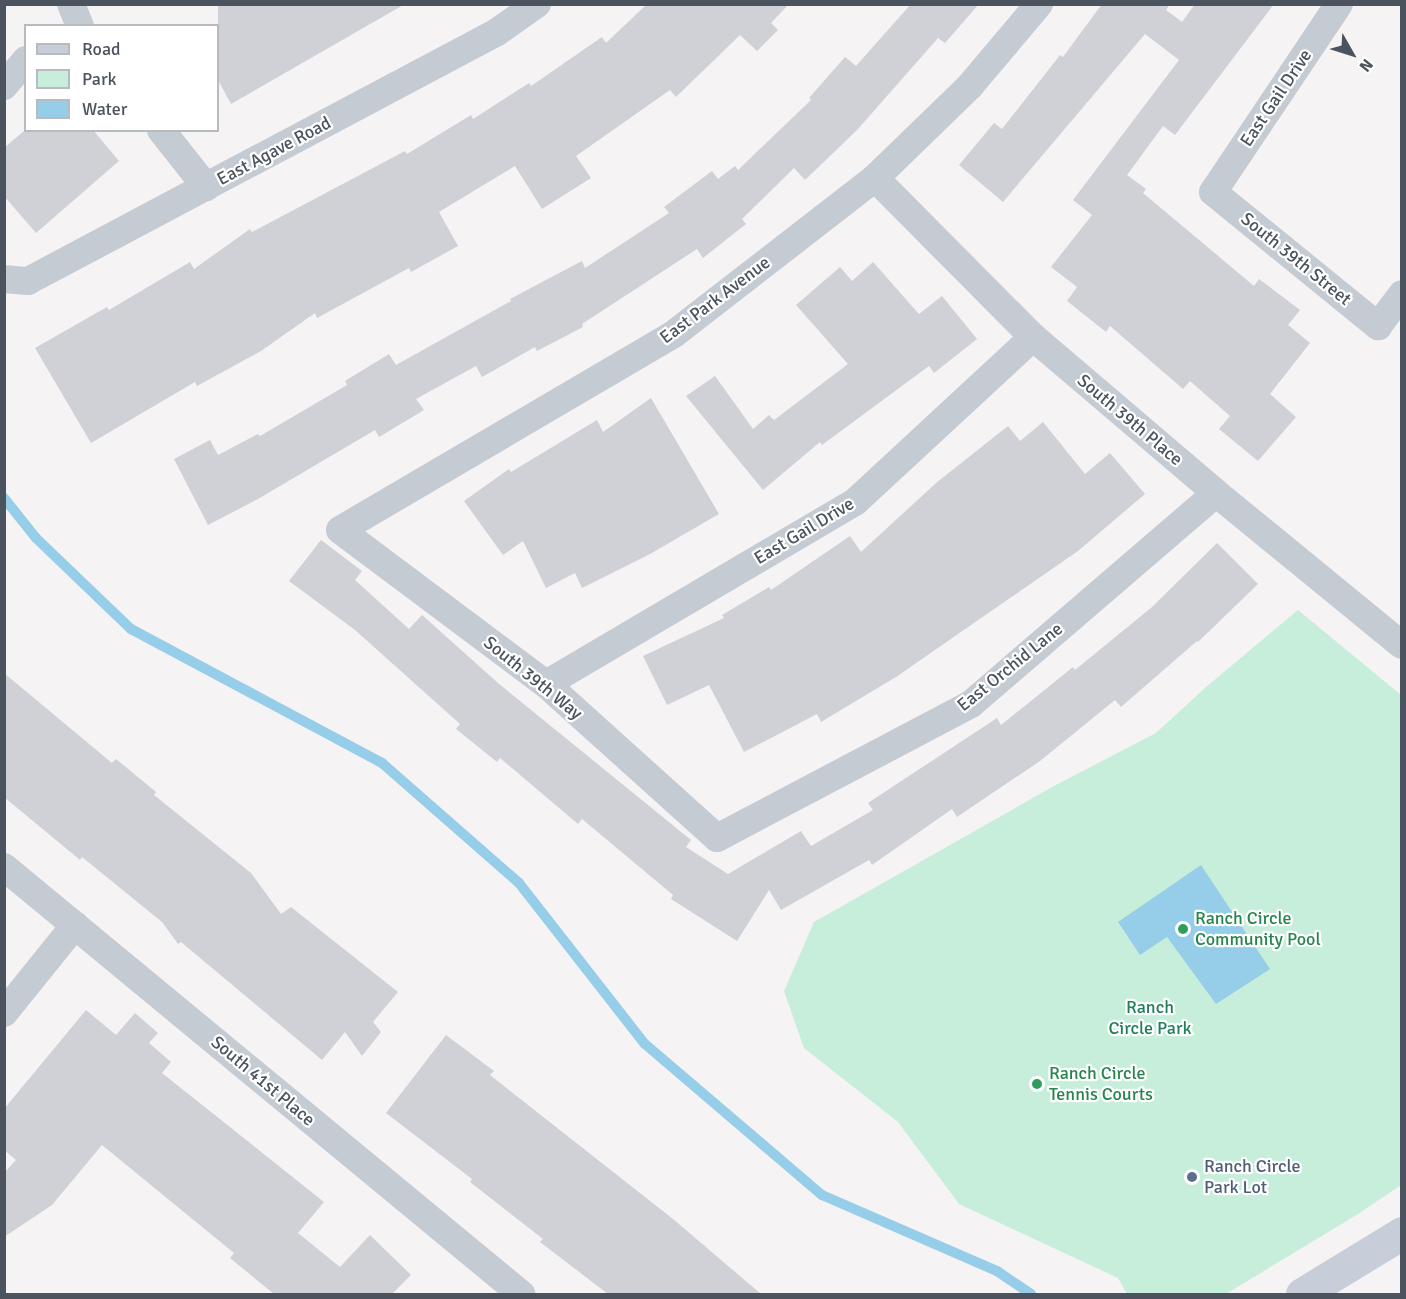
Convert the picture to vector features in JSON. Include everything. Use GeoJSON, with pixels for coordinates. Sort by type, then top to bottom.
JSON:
{"type":"FeatureCollection","features":[{"type":"Feature","properties":{"kind":"street"},"geometry":{"type":"LineString","coordinates":[[71,4],[79,24]]}},
{"type":"Feature","properties":{"kind":"street","name":"East Agave Road"},"geometry":{"type":"LineString","coordinates":[[4,279],[28,281],[497,32],[537,4]]}},
{"type":"Feature","properties":{"kind":"street","name":"East Park Avenue"},"geometry":{"type":"LineString","coordinates":[[340,530],[674,334],[875,178],[970,86],[1039,4]]}},
{"type":"Feature","properties":{"kind":"street","name":"East Gail Drive"},"geometry":{"type":"LineString","coordinates":[[1213,192],[1339,4]]}},
{"type":"Feature","properties":{"kind":"street"},"geometry":{"type":"LineString","coordinates":[[4,86],[24,62]]}},
{"type":"Feature","properties":{"kind":"street"},"geometry":{"type":"LineString","coordinates":[[163,132],[206,187]]}},
{"type":"Feature","properties":{"kind":"street","name":"South 39th Place"},"geometry":{"type":"LineString","coordinates":[[875,178],[1033,338],[1401,645]]}},
{"type":"Feature","properties":{"kind":"street","name":"South 39th Street"},"geometry":{"type":"LineString","coordinates":[[1213,192],[1378,326],[1401,294]]}},
{"type":"Feature","properties":{"kind":"street","name":"East Gail Drive"},"geometry":{"type":"LineString","coordinates":[[546,684],[855,502],[1033,338]]}},
{"type":"Feature","properties":{"kind":"street","name":"East Orchid Lane"},"geometry":{"type":"LineString","coordinates":[[717,838],[971,704],[1216,493]]}},
{"type":"Feature","properties":{"kind":"street","name":"South 39th Way"},"geometry":{"type":"LineString","coordinates":[[340,530],[546,684],[717,838]]}},
{"type":"Feature","properties":{"kind":"street","name":"South 41st Place"},"geometry":{"type":"LineString","coordinates":[[4,867],[518,1294]]}},
{"type":"Feature","properties":{"kind":"street"},"geometry":{"type":"LineString","coordinates":[[4,1013],[75,925]]}},
{"type":"Feature","properties":{"kind":"street"},"geometry":{"type":"LineString","coordinates":[[1302,1294],[1401,1233]]}},
{"type":"Feature","properties":{"kind":"green space","name":"Ranch Circle Park"},"geometry":{"type":"Polygon","coordinates":[[[1298,610],[1401,695],[1401,1185],[1358,1214],[1226,1294],[1127,1294],[1118,1278],[959,1204],[898,1122],[804,1048],[784,991],[814,922],[1054,786],[1156,733],[1205,688],[1298,610]]]}},
{"type":"Feature","properties":{"kind":"water","name":"Ranch Circle Community Pool"},"geometry":{"type":"Polygon","coordinates":[[[1201,865],[1270,969],[1216,1004],[1167,937],[1140,955],[1118,922],[1201,865]]]}},
{"type":"Feature","properties":{"kind":"building"},"geometry":{"type":"Polygon","coordinates":[[[218,4],[405,4],[231,104],[219,82],[218,4]]]}},
{"type":"Feature","properties":{"kind":"building"},"geometry":{"type":"Polygon","coordinates":[[[647,4],[789,4],[771,23],[778,30],[757,51],[740,35],[676,97],[670,90],[576,156],[591,178],[542,209],[515,166],[439,212],[458,246],[411,272],[409,268],[317,318],[315,313],[261,351],[197,386],[195,382],[91,443],[35,348],[107,307],[109,310],[190,262],[194,269],[250,229],[252,232],[405,151],[407,154],[471,115],[473,119],[529,83],[531,86],[602,37],[606,43],[647,4]]]}},
{"type":"Feature","properties":{"kind":"building"},"geometry":{"type":"Polygon","coordinates":[[[911,4],[979,4],[945,43],[938,38],[858,129],[805,180],[794,168],[742,219],[746,224],[703,258],[697,249],[582,324],[583,327],[537,351],[535,347],[482,377],[476,366],[416,399],[424,410],[379,437],[375,430],[258,499],[208,525],[174,459],[210,440],[218,455],[258,434],[260,436],[347,385],[345,381],[389,354],[396,365],[511,301],[510,299],[582,261],[585,268],[669,213],[664,207],[712,171],[718,179],[735,166],[738,170],[811,100],[809,98],[845,57],[856,66],[911,4]]]}},
{"type":"Feature","properties":{"kind":"building"},"geometry":{"type":"Polygon","coordinates":[[[1102,4],[1170,4],[1166,10],[1182,22],[1195,4],[1274,4],[1175,135],[1163,126],[1127,175],[1146,189],[1143,193],[1254,286],[1259,279],[1300,310],[1288,325],[1310,343],[1270,394],[1296,417],[1258,461],[1219,429],[1230,416],[1190,381],[1183,389],[1110,326],[1106,332],[1067,301],[1077,287],[1051,267],[1092,215],[1073,200],[1179,60],[1145,34],[1003,202],[959,165],[994,123],[1002,129],[1060,55],[1063,57],[1102,4]]]}},
{"type":"Feature","properties":{"kind":"building"},"geometry":{"type":"Polygon","coordinates":[[[24,131],[95,132],[119,161],[36,233],[4,196],[4,148],[24,131]]]}},
{"type":"Feature","properties":{"kind":"building"},"geometry":{"type":"Polygon","coordinates":[[[873,262],[919,314],[942,296],[977,339],[934,373],[929,366],[822,445],[820,442],[763,490],[686,396],[715,376],[753,429],[769,415],[774,420],[848,364],[796,305],[840,267],[852,281],[873,262]]]}},
{"type":"Feature","properties":{"kind":"building"},"geometry":{"type":"Polygon","coordinates":[[[651,398],[719,514],[650,554],[582,588],[575,573],[546,588],[523,541],[503,555],[464,501],[509,469],[511,472],[597,420],[603,432],[651,398]]]}},
{"type":"Feature","properties":{"kind":"building"},"geometry":{"type":"Polygon","coordinates":[[[1043,422],[1085,474],[1110,453],[1145,494],[1078,551],[896,677],[821,722],[817,714],[744,752],[709,685],[667,705],[643,656],[724,618],[722,615],[769,587],[771,590],[850,536],[861,552],[936,483],[1008,426],[1020,441],[1043,422]]]}},
{"type":"Feature","properties":{"kind":"building"},"geometry":{"type":"Polygon","coordinates":[[[321,540],[362,571],[355,580],[409,629],[422,615],[498,683],[691,840],[686,847],[728,874],[801,831],[811,846],[873,810],[868,803],[997,718],[1001,725],[1073,667],[1075,670],[1152,607],[1217,543],[1258,584],[1198,642],[1121,707],[1115,700],[1040,761],[957,817],[952,809],[872,865],[869,860],[781,910],[769,890],[737,941],[671,899],[673,895],[582,819],[578,824],[500,758],[497,762],[456,729],[460,724],[355,630],[289,581],[321,540]]]}},
{"type":"Feature","properties":{"kind":"building"},"geometry":{"type":"Polygon","coordinates":[[[4,673],[112,763],[116,759],[156,792],[154,795],[251,873],[281,914],[291,907],[398,992],[373,1022],[381,1032],[362,1056],[345,1032],[322,1060],[181,942],[178,944],[162,922],[82,857],[80,860],[4,797],[4,673]]]}},
{"type":"Feature","properties":{"kind":"building"},"geometry":{"type":"Polygon","coordinates":[[[86,1010],[116,1035],[135,1013],[158,1033],[149,1043],[171,1062],[162,1073],[324,1202],[298,1233],[340,1267],[370,1235],[411,1275],[392,1294],[274,1294],[230,1258],[234,1253],[102,1145],[52,1205],[4,1237],[4,1173],[16,1160],[4,1150],[4,1109],[86,1010]]]}},
{"type":"Feature","properties":{"kind":"building"},"geometry":{"type":"Polygon","coordinates":[[[446,1035],[494,1071],[490,1075],[673,1219],[761,1294],[608,1294],[540,1242],[543,1239],[470,1182],[472,1179],[386,1113],[446,1035]]]}},
{"type":"Feature","properties":{"kind":"waterway"},"geometry":{"type":"LineString","coordinates":[[4,498],[36,538],[131,629],[382,763],[519,883],[645,1044],[822,1195],[997,1271],[1031,1294]]}},
{"type":"Feature","properties":{"kind":"place","name":"Ranch Circle Community Pool"},"geometry":{"type":"Point","coordinates":[1183,929]}},
{"type":"Feature","properties":{"kind":"place","name":"Ranch Circle Tennis Courts"},"geometry":{"type":"Point","coordinates":[1037,1084]}},
{"type":"Feature","properties":{"kind":"place","name":"Ranch Circle Park Lot"},"geometry":{"type":"Point","coordinates":[1192,1177]}}]}
